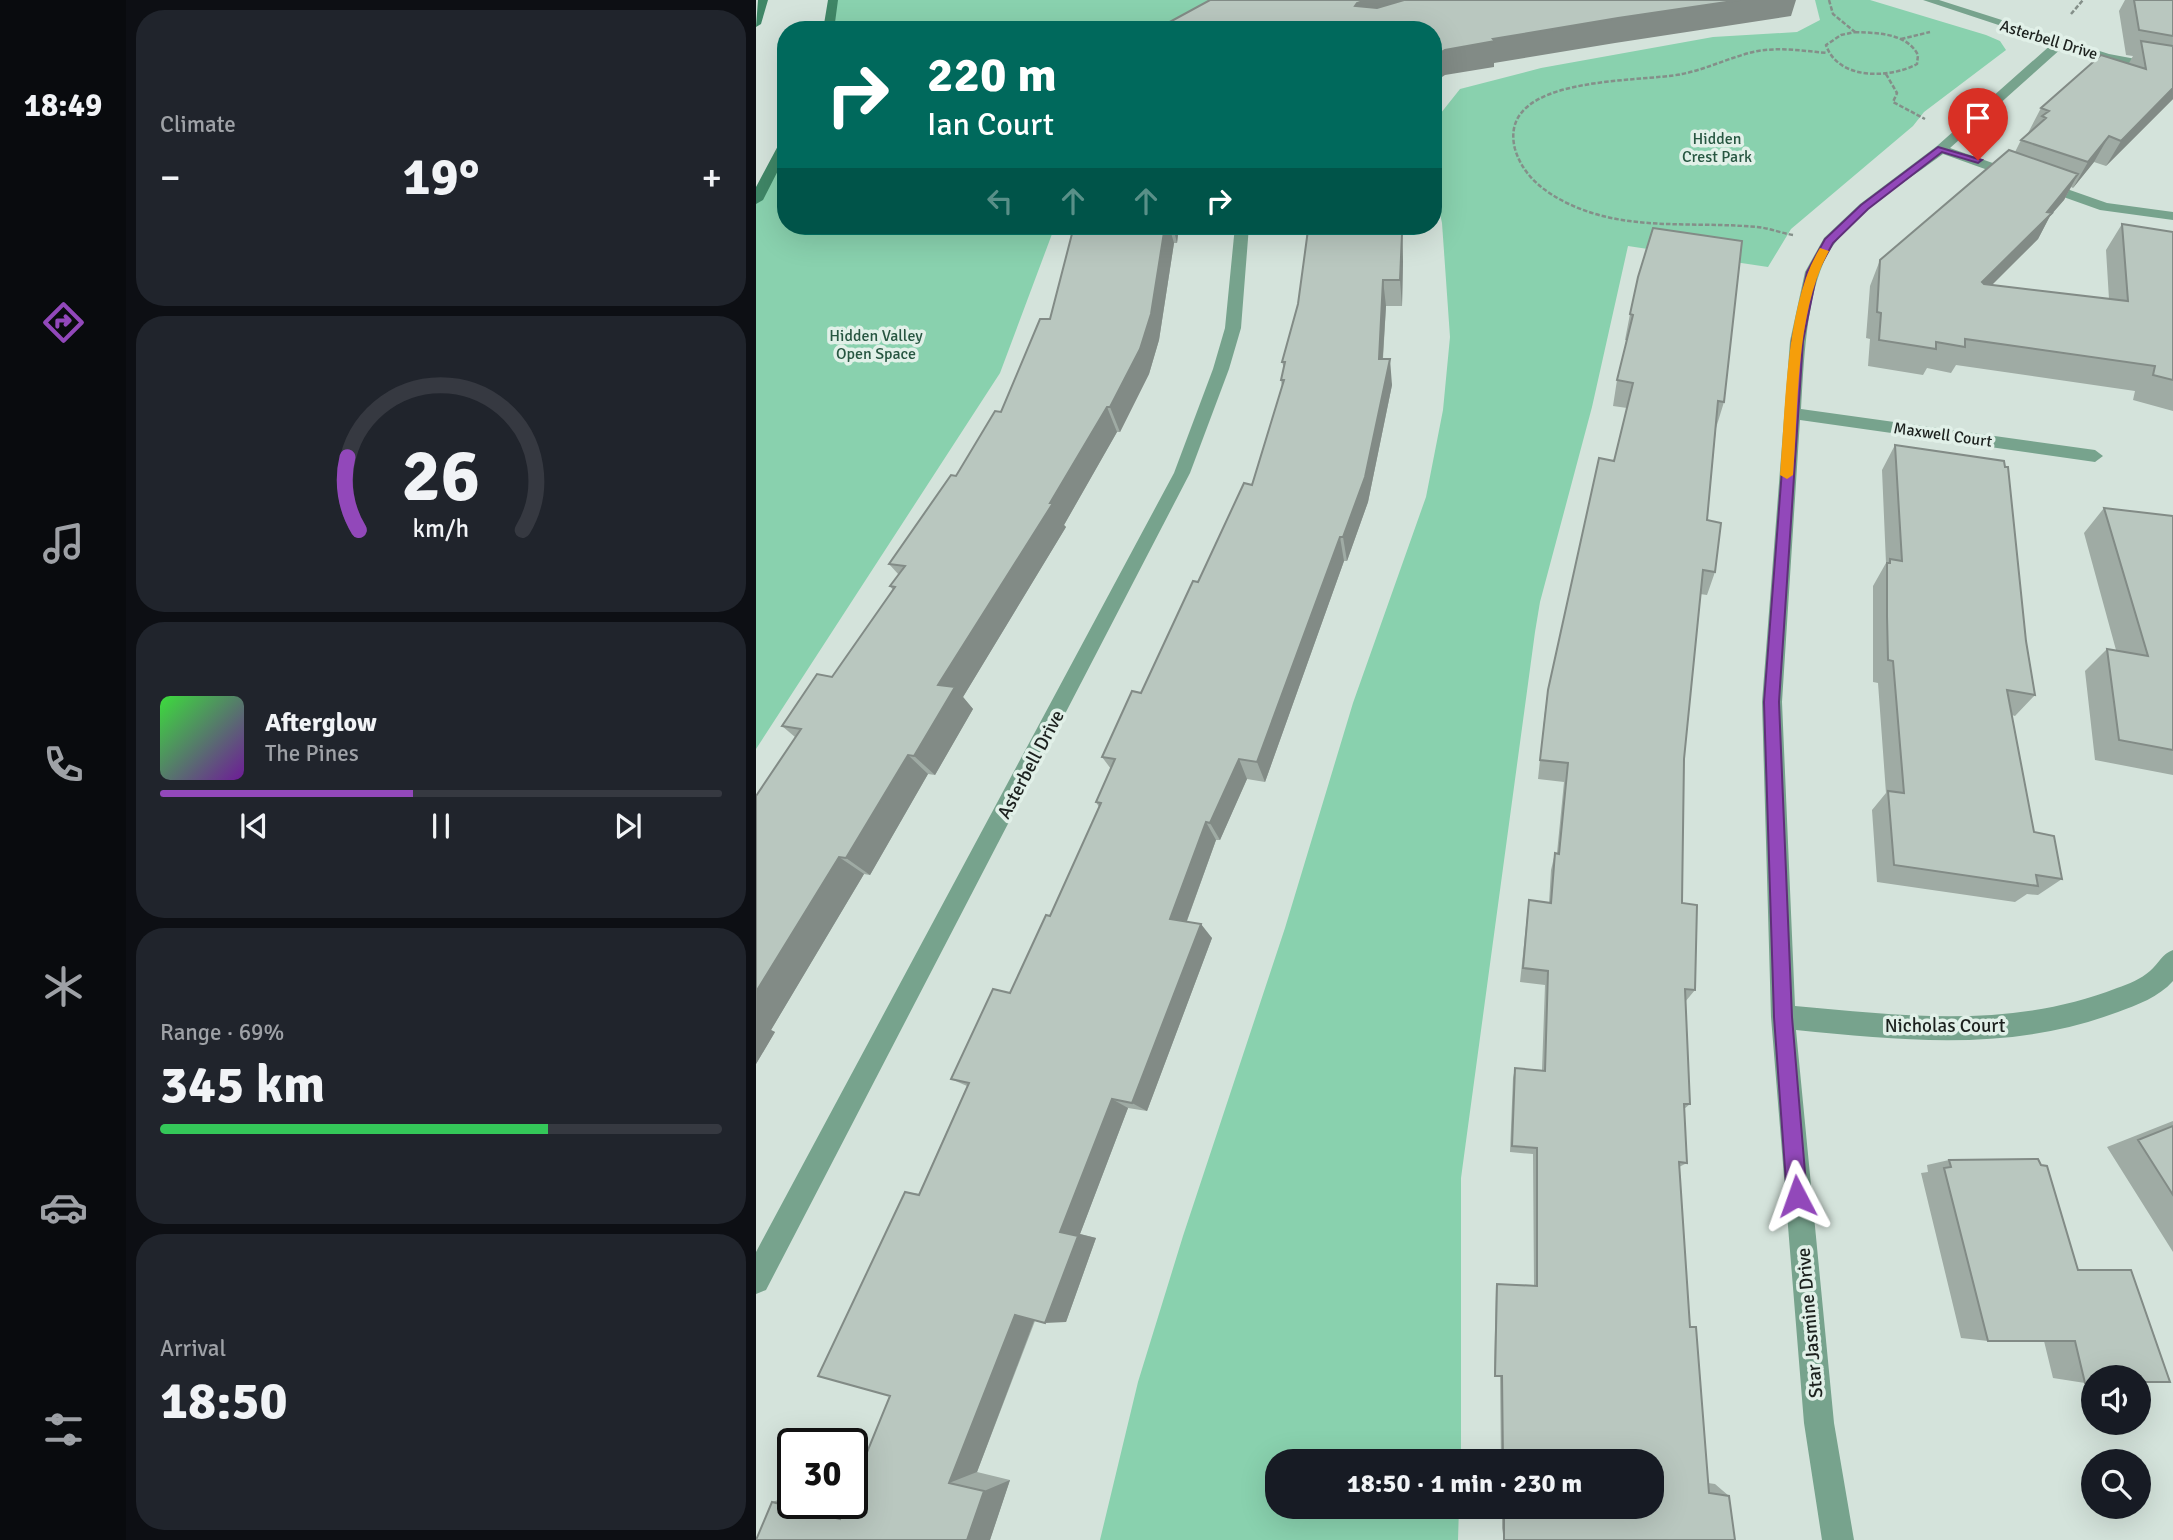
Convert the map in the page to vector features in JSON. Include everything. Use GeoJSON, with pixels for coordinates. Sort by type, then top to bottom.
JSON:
{"type":"FeatureCollection","features":[{"type":"Feature","properties":{"kind":"main road"},"geometry":{"type":"LineString","coordinates":[[756,24],[763,0]]}},
{"type":"Feature","properties":{"kind":"main road"},"geometry":{"type":"LineString","coordinates":[[830,21],[833,0]]}},
{"type":"Feature","properties":{"kind":"main road"},"geometry":{"type":"LineString","coordinates":[[756,200],[777,159]]}},
{"type":"Feature","properties":{"kind":"street","name":"Asterbell Drive"},"geometry":{"type":"LineString","coordinates":[[1928,0],[2108,57],[2173,69]]}},
{"type":"Feature","properties":{"kind":"street","name":"Star Jasmine Drive"},"geometry":{"type":"LineString","coordinates":[[1838,1540],[1819,1423],[1783,1017],[1772,702],[1798,341],[1812,272],[1829,241],[1865,207],[1941,149],[2060,43]]}},
{"type":"Feature","properties":{"kind":"street"},"geometry":{"type":"LineString","coordinates":[[1941,149],[2105,207],[2172,216]]}},
{"type":"Feature","properties":{"kind":"street","name":"Asterbell Drive"},"geometry":{"type":"LineString","coordinates":[[756,1280],[1182,473],[1221,369],[1233,328],[1241,235]]}},
{"type":"Feature","properties":{"kind":"street","name":"Maxwell Court"},"geometry":{"type":"LineString","coordinates":[[1791,413],[2095,456]]}},
{"type":"Feature","properties":{"kind":"street","name":"Nicholas Court"},"geometry":{"type":"LineString","coordinates":[[1783,1017],[1908,1027],[2004,1028],[2090,1013],[2161,980],[2173,961]]}},
{"type":"Feature","properties":{"kind":"path"},"geometry":{"type":"LineString","coordinates":[[1829,0],[1833,14],[1855,32]]}},
{"type":"Feature","properties":{"kind":"path"},"geometry":{"type":"LineString","coordinates":[[1827,52],[1826,45],[1832,39],[1855,32],[1885,34],[1900,39],[1917,51],[1919,57],[1917,64],[1911,69],[1886,74],[1844,66],[1827,52],[1768,50],[1742,55],[1683,74],[1564,89],[1530,103],[1514,124],[1513,147],[1526,173],[1541,188],[1571,204],[1608,218],[1654,225],[1759,227],[1829,241]]}},
{"type":"Feature","properties":{"kind":"path"},"geometry":{"type":"LineString","coordinates":[[1886,74],[1897,93],[1893,102],[1913,115],[1959,131]]}},
{"type":"Feature","properties":{"kind":"green space"},"geometry":{"type":"Polygon","coordinates":[[[833,0],[1236,0],[1202,21],[830,21],[833,0]]]}},
{"type":"Feature","properties":{"kind":"green space","name":"Hidden Crest Park"},"geometry":{"type":"Polygon","coordinates":[[[1815,0],[1870,0],[1986,35],[2000,41],[2006,50],[1924,112],[1913,126],[1791,229],[1768,267],[1628,246],[1592,407],[1540,602],[1535,632],[1461,1178],[1461,1449],[1265,1449],[1265,1519],[1459,1519],[1458,1540],[1100,1540],[1138,1382],[1183,1236],[1285,928],[1353,703],[1426,497],[1443,410],[1450,337],[1442,223],[1442,112],[1460,89],[1541,68],[1713,37],[1797,32],[1820,20],[1815,0]]]}},
{"type":"Feature","properties":{"kind":"green space","name":"Hidden Valley Open Space"},"geometry":{"type":"Polygon","coordinates":[[[777,159],[777,235],[1052,235],[1000,373],[756,749],[756,200],[777,159]]]}},
{"type":"Feature","properties":{"kind":"building"},"geometry":{"type":"Polygon","coordinates":[[[1210,0],[1366,0],[1355,6],[1377,8],[1404,0],[1740,0],[1493,39],[1495,41],[1442,52],[1442,21],[1172,21],[1210,0]]]}},
{"type":"Feature","properties":{"kind":"building"},"geometry":{"type":"Polygon","coordinates":[[[2134,0],[2173,0],[2173,36],[2139,30],[2134,0]]]}},
{"type":"Feature","properties":{"kind":"building"},"geometry":{"type":"Polygon","coordinates":[[[2141,41],[2173,46],[2173,88],[2121,141],[2109,136],[2088,162],[2021,140],[2046,118],[2042,116],[2049,111],[2041,108],[2101,55],[2146,69],[2141,41]]]}},
{"type":"Feature","properties":{"kind":"building"},"geometry":{"type":"Polygon","coordinates":[[[2009,150],[2078,174],[2047,212],[2052,213],[1982,282],[2128,301],[2122,224],[2173,232],[2173,380],[2153,375],[2155,366],[1965,339],[1965,347],[1936,342],[1936,349],[1879,340],[1881,313],[1877,312],[1880,260],[2009,150]]]}},
{"type":"Feature","properties":{"kind":"building"},"geometry":{"type":"Polygon","coordinates":[[[1653,228],[1742,241],[1724,402],[1718,401],[1707,520],[1721,523],[1715,572],[1703,570],[1684,759],[1682,903],[1697,905],[1695,990],[1685,989],[1690,1104],[1684,1104],[1687,1163],[1679,1162],[1690,1327],[1696,1327],[1709,1493],[1729,1496],[1735,1540],[1504,1540],[1504,1519],[1664,1519],[1664,1449],[1503,1449],[1502,1376],[1495,1376],[1497,1284],[1537,1286],[1537,1148],[1512,1146],[1515,1068],[1545,1071],[1548,971],[1523,968],[1529,900],[1551,903],[1568,763],[1540,760],[1548,690],[1599,458],[1614,461],[1633,383],[1617,380],[1633,315],[1630,314],[1653,228]]]}},
{"type":"Feature","properties":{"kind":"building"},"geometry":{"type":"Polygon","coordinates":[[[1072,235],[1164,235],[1151,314],[1140,349],[1110,407],[1107,407],[1050,503],[1053,503],[938,685],[955,687],[914,756],[908,755],[846,858],[839,857],[756,992],[756,796],[801,729],[782,726],[817,674],[832,677],[895,587],[890,586],[905,566],[889,564],[951,475],[956,476],[995,411],[1001,412],[1040,319],[1050,319],[1072,235]]]}},
{"type":"Feature","properties":{"kind":"building"},"geometry":{"type":"Polygon","coordinates":[[[1307,235],[1402,235],[1400,280],[1383,280],[1379,359],[1390,359],[1365,477],[1343,537],[1340,537],[1257,762],[1239,759],[1210,823],[1206,822],[1170,919],[1201,924],[1132,1103],[1112,1099],[1060,1232],[1078,1236],[1045,1323],[1015,1315],[949,1483],[984,1491],[967,1540],[756,1540],[772,1502],[777,1503],[777,1519],[868,1519],[868,1450],[890,1396],[818,1376],[905,1192],[919,1195],[969,1083],[951,1079],[993,989],[1010,993],[1046,915],[1050,916],[1101,803],[1096,802],[1115,759],[1102,757],[1132,691],[1141,693],[1193,581],[1198,582],[1244,483],[1252,485],[1284,380],[1281,380],[1285,362],[1282,362],[1298,304],[1307,235]]]}},
{"type":"Feature","properties":{"kind":"building"},"geometry":{"type":"Polygon","coordinates":[[[1895,445],[2004,461],[2005,467],[2008,467],[2026,641],[2035,695],[2007,690],[2034,832],[2054,836],[2062,879],[2036,875],[2038,886],[1894,865],[1888,791],[1904,793],[1893,661],[1888,660],[1887,563],[1890,563],[1890,559],[1902,561],[1895,445]]]}},
{"type":"Feature","properties":{"kind":"building"},"geometry":{"type":"Polygon","coordinates":[[[2104,508],[2173,516],[2173,750],[2119,740],[2107,649],[2148,656],[2104,508]]]}},
{"type":"Feature","properties":{"kind":"building"},"geometry":{"type":"Polygon","coordinates":[[[2173,1126],[2173,1195],[2138,1140],[2173,1126]]]}},
{"type":"Feature","properties":{"kind":"building"},"geometry":{"type":"Polygon","coordinates":[[[2038,1159],[2041,1165],[2047,1166],[2078,1270],[2131,1270],[2170,1382],[2151,1382],[2151,1365],[2081,1366],[2075,1341],[1988,1341],[1944,1168],[1951,1167],[1949,1160],[2038,1159]]]}},
{"type":"Feature","properties":{"kind":"slow traffic"},"geometry":{"type":"LineString","coordinates":[[1787,475],[1798,341],[1812,272],[1824,251]]}},
{"type":"Feature","properties":{"kind":"route"},"geometry":{"type":"LineString","coordinates":[[1797,1196],[1783,1017],[1772,702],[1798,341],[1812,272],[1829,241],[1865,207],[1941,149],[1978,160]]}}]}
